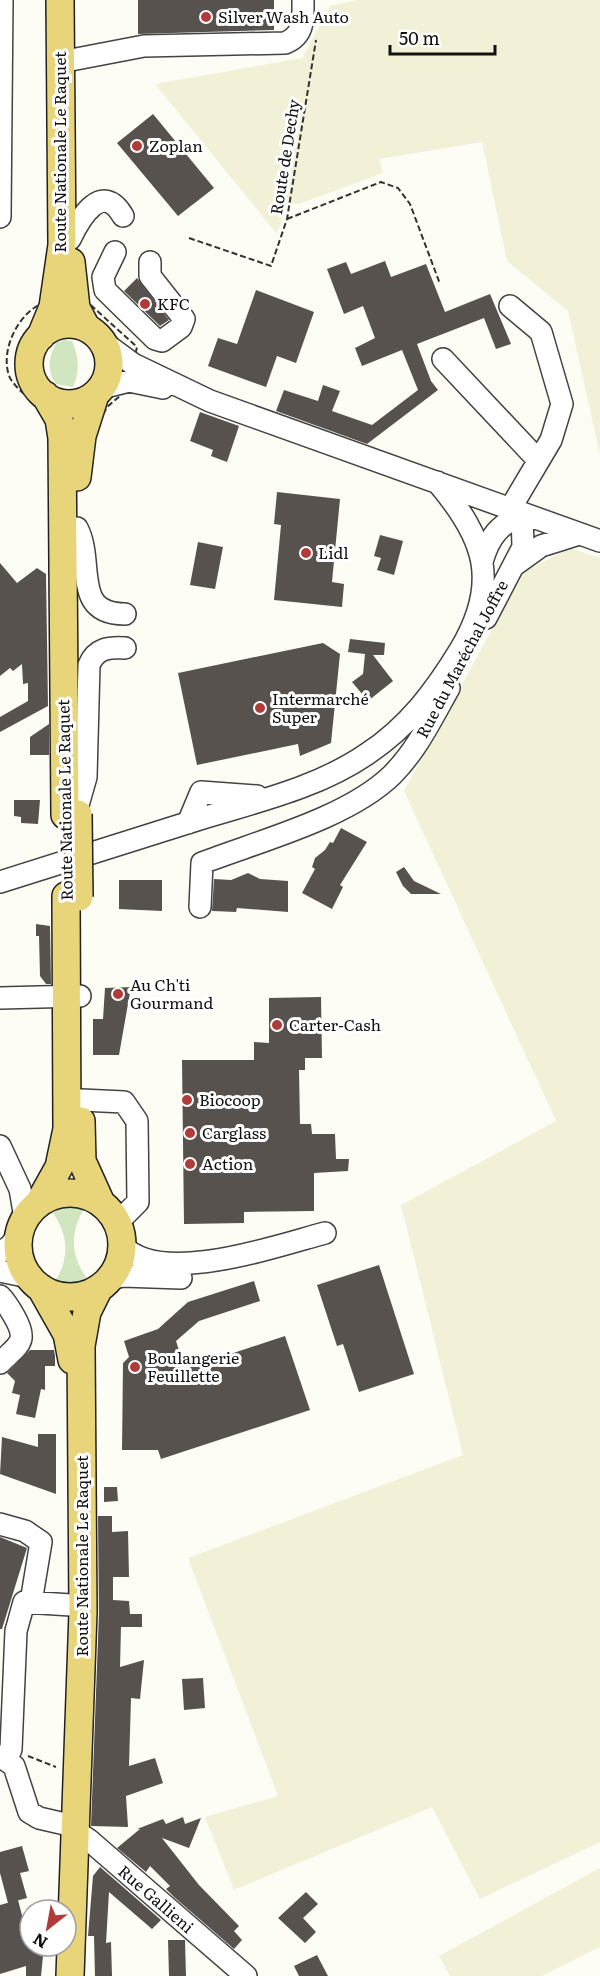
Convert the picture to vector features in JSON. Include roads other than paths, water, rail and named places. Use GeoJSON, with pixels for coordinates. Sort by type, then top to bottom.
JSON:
{"type":"FeatureCollection","features":[{"type":"Feature","properties":{"kind":"main road","name":"Route Nationale Le Raquet"},"geometry":{"type":"LineString","coordinates":[[40,336],[64,300],[70,239],[71,60],[67,2]]}},
{"type":"Feature","properties":{"kind":"main road","name":"Route Nationale Le Raquet"},"geometry":{"type":"LineString","coordinates":[[67,2],[62,238],[64,300],[94,335]]}},
{"type":"Feature","properties":{"kind":"main road"},"geometry":{"type":"LineString","coordinates":[[64,324],[94,335],[109,363],[107,376],[98,391],[83,401],[70,404],[57,402],[45,395],[34,382],[29,364],[33,347],[40,336],[51,328],[64,324]]}},
{"type":"Feature","properties":{"kind":"main road","name":"Route Nationale Le Raquet"},"geometry":{"type":"LineString","coordinates":[[72,437],[98,391]]}},
{"type":"Feature","properties":{"kind":"main road","name":"Route Nationale Le Raquet"},"geometry":{"type":"LineString","coordinates":[[21,1227],[55,1176],[66,1139],[73,996],[70,528],[77,472],[72,437],[45,395]]}},
{"type":"Feature","properties":{"kind":"main road","name":"Route Nationale Le Raquet"},"geometry":{"type":"LineString","coordinates":[[73,996],[81,1100],[82,1161],[114,1224]]}},
{"type":"Feature","properties":{"kind":"main road"},"geometry":{"type":"LineString","coordinates":[[70,1192],[83,1194],[114,1224],[119,1263],[104,1283],[83,1295],[70,1297],[58,1295],[35,1283],[20,1260],[21,1227],[50,1196],[70,1192]]}},
{"type":"Feature","properties":{"kind":"main road","name":"Route Nationale Le Raquet"},"geometry":{"type":"LineString","coordinates":[[35,1283],[64,1325],[71,1348],[71,1605],[62,1770],[73,1828]]}},
{"type":"Feature","properties":{"kind":"main road","name":"Route Nationale Le Raquet"},"geometry":{"type":"LineString","coordinates":[[73,1828],[83,1612],[81,1346],[84,1320],[104,1283]]}},
{"type":"Feature","properties":{"kind":"main road"},"geometry":{"type":"LineString","coordinates":[[63,1898],[73,1828]]}},
{"type":"Feature","properties":{"kind":"main road"},"geometry":{"type":"LineString","coordinates":[[70,1976],[73,1828]]}},
{"type":"Feature","properties":{"kind":"main road"},"geometry":{"type":"LineString","coordinates":[[57,1976],[58,1958]]}},
{"type":"Feature","properties":{"kind":"street"},"geometry":{"type":"LineString","coordinates":[[0,217],[2,0]]}},
{"type":"Feature","properties":{"kind":"street"},"geometry":{"type":"LineString","coordinates":[[71,60],[144,46],[285,43],[297,36],[302,28],[303,0]]}},
{"type":"Feature","properties":{"kind":"street"},"geometry":{"type":"LineString","coordinates":[[70,239],[82,218],[96,203],[113,204],[123,216]]}},
{"type":"Feature","properties":{"kind":"street"},"geometry":{"type":"LineString","coordinates":[[115,252],[103,277],[105,290],[155,339],[162,341],[181,327],[184,319],[150,276],[150,262]]}},
{"type":"Feature","properties":{"kind":"street"},"geometry":{"type":"LineString","coordinates":[[482,562],[491,536],[516,511],[538,460],[550,440],[562,404],[541,332],[510,306]]}},
{"type":"Feature","properties":{"kind":"street"},"geometry":{"type":"LineString","coordinates":[[94,335],[131,372],[600,542]]}},
{"type":"Feature","properties":{"kind":"street"},"geometry":{"type":"LineString","coordinates":[[444,359],[538,460]]}},
{"type":"Feature","properties":{"kind":"street"},"geometry":{"type":"LineString","coordinates":[[98,391],[131,372]]}},
{"type":"Feature","properties":{"kind":"street"},"geometry":{"type":"LineString","coordinates":[[0,882],[281,794],[325,777],[361,758],[400,728],[440,682],[476,619],[483,594],[482,562],[464,518],[437,482]]}},
{"type":"Feature","properties":{"kind":"street","name":"Rue du Maréchal Joffre"},"geometry":{"type":"LineString","coordinates":[[200,907],[202,863],[341,810],[381,784],[398,769],[414,749],[524,542],[516,511]]}},
{"type":"Feature","properties":{"kind":"street"},"geometry":{"type":"LineString","coordinates":[[70,528],[85,546],[88,588],[92,599],[107,613],[125,614]]}},
{"type":"Feature","properties":{"kind":"street","name":"Rue du Maréchal Joffre"},"geometry":{"type":"LineString","coordinates":[[511,569],[534,550],[579,534]]}},
{"type":"Feature","properties":{"kind":"street"},"geometry":{"type":"LineString","coordinates":[[72,811],[86,777],[89,665],[94,656],[104,649],[125,648]]}},
{"type":"Feature","properties":{"kind":"street"},"geometry":{"type":"LineString","coordinates":[[0,998],[73,996]]}},
{"type":"Feature","properties":{"kind":"street"},"geometry":{"type":"LineString","coordinates":[[81,1100],[124,1102],[137,1121],[138,1202],[114,1224],[146,1261],[178,1264],[275,1246],[325,1233]]}},
{"type":"Feature","properties":{"kind":"street"},"geometry":{"type":"LineString","coordinates":[[0,1146],[20,1189],[21,1227]]}},
{"type":"Feature","properties":{"kind":"street"},"geometry":{"type":"LineString","coordinates":[[104,1283],[123,1276],[183,1278],[238,1261],[275,1246]]}},
{"type":"Feature","properties":{"kind":"street"},"geometry":{"type":"LineString","coordinates":[[0,1271],[35,1283]]}},
{"type":"Feature","properties":{"kind":"street"},"geometry":{"type":"LineString","coordinates":[[0,1296],[17,1321],[23,1336],[20,1343],[0,1363]]}},
{"type":"Feature","properties":{"kind":"street"},"geometry":{"type":"LineString","coordinates":[[0,1524],[25,1532],[41,1542],[31,1602]]}},
{"type":"Feature","properties":{"kind":"street"},"geometry":{"type":"LineString","coordinates":[[71,1605],[24,1602],[16,1631],[6,1754],[14,1766],[29,1812],[39,1818],[73,1828]]}},
{"type":"Feature","properties":{"kind":"street","name":"Rue Gallieni"},"geometry":{"type":"LineString","coordinates":[[73,1828],[246,1976]]}},
{"type":"Feature","properties":{"kind":"place","name":"Silver Wash Auto"},"geometry":{"type":"Point","coordinates":[206,17]}},
{"type":"Feature","properties":{"kind":"place","name":"Zoplan"},"geometry":{"type":"Point","coordinates":[137,146]}},
{"type":"Feature","properties":{"kind":"place","name":"KFC"},"geometry":{"type":"Point","coordinates":[145,304]}},
{"type":"Feature","properties":{"kind":"place","name":"Lidl"},"geometry":{"type":"Point","coordinates":[306,553]}},
{"type":"Feature","properties":{"kind":"place","name":"Intermarché Super"},"geometry":{"type":"Point","coordinates":[260,708]}},
{"type":"Feature","properties":{"kind":"place","name":"Au Ch'ti Gourmand"},"geometry":{"type":"Point","coordinates":[118,994]}},
{"type":"Feature","properties":{"kind":"place","name":"Carter-Cash"},"geometry":{"type":"Point","coordinates":[277,1025]}},
{"type":"Feature","properties":{"kind":"place","name":"Biocoop"},"geometry":{"type":"Point","coordinates":[187,1100]}},
{"type":"Feature","properties":{"kind":"place","name":"Carglass"},"geometry":{"type":"Point","coordinates":[190,1133]}},
{"type":"Feature","properties":{"kind":"place","name":"Action"},"geometry":{"type":"Point","coordinates":[190,1164]}},
{"type":"Feature","properties":{"kind":"place","name":"Boulangerie Feuillette"},"geometry":{"type":"Point","coordinates":[135,1367]}}]}
